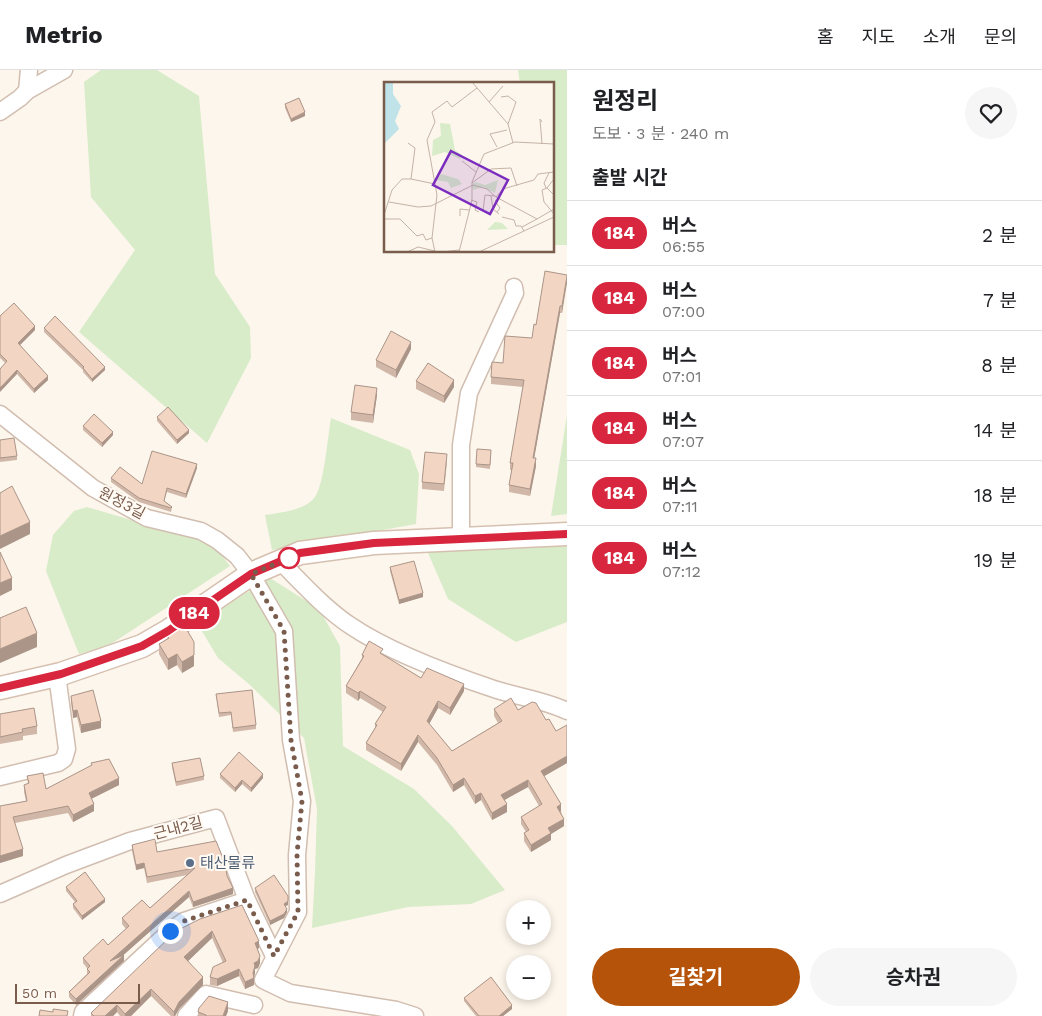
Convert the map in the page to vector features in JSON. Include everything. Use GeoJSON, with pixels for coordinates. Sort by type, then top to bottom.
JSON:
{"type":"FeatureCollection","features":[{"type":"Feature","properties":{"kind":"street"},"geometry":{"type":"LineString","coordinates":[[26,91],[29,70]]}},
{"type":"Feature","properties":{"kind":"street"},"geometry":{"type":"LineString","coordinates":[[0,112],[20,98],[26,91],[64,70]]}},
{"type":"Feature","properties":{"kind":"street"},"geometry":{"type":"LineString","coordinates":[[461,539],[461,445],[469,393],[515,293],[514,287]]}},
{"type":"Feature","properties":{"kind":"street","name":"원정3길"},"geometry":{"type":"LineString","coordinates":[[0,414],[93,488],[147,518],[200,531],[217,540],[237,556],[251,574]]}},
{"type":"Feature","properties":{"kind":"street"},"geometry":{"type":"LineString","coordinates":[[0,688],[57,675],[142,646],[168,631],[251,574],[300,553],[374,543],[567,534]]}},
{"type":"Feature","properties":{"kind":"street"},"geometry":{"type":"LineString","coordinates":[[281,562],[315,596],[350,626],[404,655],[494,688],[567,711]]}},
{"type":"Feature","properties":{"kind":"street"},"geometry":{"type":"LineString","coordinates":[[186,1016],[206,994],[253,1010],[263,980],[274,956],[298,912],[297,854],[302,801],[291,740],[284,631],[251,574]]}},
{"type":"Feature","properties":{"kind":"street"},"geometry":{"type":"LineString","coordinates":[[0,777],[58,763],[64,759],[67,749],[57,675]]}},
{"type":"Feature","properties":{"kind":"street","name":"근내2길"},"geometry":{"type":"LineString","coordinates":[[0,894],[66,865],[130,841],[216,818],[247,900],[274,956]]}},
{"type":"Feature","properties":{"kind":"street"},"geometry":{"type":"LineString","coordinates":[[82,1016],[83,1012],[170,931],[184,921],[247,900]]}},
{"type":"Feature","properties":{"kind":"street"},"geometry":{"type":"LineString","coordinates":[[263,980],[290,993],[396,1010],[415,1016]]}},
{"type":"Feature","properties":{"kind":"green space"},"geometry":{"type":"Polygon","coordinates":[[[101,70],[157,70],[199,96],[215,274],[250,327],[251,358],[207,443],[79,332],[135,250],[91,197],[84,82],[101,70]]]}},
{"type":"Feature","properties":{"kind":"green space"},"geometry":{"type":"Polygon","coordinates":[[[518,70],[567,70],[567,245],[554,245],[554,82],[520,82],[518,70]]]}},
{"type":"Feature","properties":{"kind":"green space"},"geometry":{"type":"Polygon","coordinates":[[[567,415],[567,514],[551,516],[567,415]]]}},
{"type":"Feature","properties":{"kind":"green space"},"geometry":{"type":"Polygon","coordinates":[[[331,418],[410,450],[419,474],[416,524],[272,550],[265,515],[299,508],[315,497],[321,482],[331,418]]]}},
{"type":"Feature","properties":{"kind":"green space"},"geometry":{"type":"Polygon","coordinates":[[[87,507],[213,544],[230,566],[108,646],[79,654],[46,571],[53,535],[74,511],[87,507]]]}},
{"type":"Feature","properties":{"kind":"green space"},"geometry":{"type":"Polygon","coordinates":[[[567,539],[567,622],[516,642],[448,599],[425,546],[567,539]]]}},
{"type":"Feature","properties":{"kind":"green space"},"geometry":{"type":"Polygon","coordinates":[[[270,578],[319,609],[340,646],[343,746],[414,789],[452,826],[505,890],[471,904],[408,907],[312,928],[317,809],[304,738],[250,685],[218,658],[197,623],[270,578]]]}},
{"type":"Feature","properties":{"kind":"building"},"geometry":{"type":"Polygon","coordinates":[[[299,98],[305,112],[291,119],[285,104],[299,98]]]}},
{"type":"Feature","properties":{"kind":"building"},"geometry":{"type":"Polygon","coordinates":[[[545,271],[567,276],[533,458],[536,458],[530,489],[509,485],[513,463],[510,463],[524,380],[491,377],[492,362],[503,363],[505,336],[532,338],[545,271]]]}},
{"type":"Feature","properties":{"kind":"building"},"geometry":{"type":"Polygon","coordinates":[[[14,303],[35,326],[18,343],[48,376],[34,389],[17,370],[0,388],[0,369],[7,361],[0,354],[0,316],[14,303]]]}},
{"type":"Feature","properties":{"kind":"building"},"geometry":{"type":"Polygon","coordinates":[[[55,316],[105,367],[92,379],[84,367],[44,328],[55,316]]]}},
{"type":"Feature","properties":{"kind":"building"},"geometry":{"type":"Polygon","coordinates":[[[391,331],[411,342],[396,370],[376,360],[391,331]]]}},
{"type":"Feature","properties":{"kind":"building"},"geometry":{"type":"Polygon","coordinates":[[[428,363],[454,380],[444,396],[416,381],[428,363]]]}},
{"type":"Feature","properties":{"kind":"building"},"geometry":{"type":"Polygon","coordinates":[[[355,385],[377,388],[373,415],[351,412],[355,385]]]}},
{"type":"Feature","properties":{"kind":"building"},"geometry":{"type":"Polygon","coordinates":[[[168,407],[189,430],[177,440],[157,417],[168,407]]]}},
{"type":"Feature","properties":{"kind":"building"},"geometry":{"type":"Polygon","coordinates":[[[94,414],[113,432],[102,443],[83,426],[94,414]]]}},
{"type":"Feature","properties":{"kind":"building"},"geometry":{"type":"Polygon","coordinates":[[[14,438],[17,456],[0,458],[0,440],[14,438]]]}},
{"type":"Feature","properties":{"kind":"building"},"geometry":{"type":"Polygon","coordinates":[[[477,449],[491,450],[490,465],[476,464],[477,449]]]}},
{"type":"Feature","properties":{"kind":"building"},"geometry":{"type":"Polygon","coordinates":[[[152,451],[197,464],[186,494],[167,488],[164,501],[171,508],[139,498],[111,478],[120,467],[142,484],[152,451]]]}},
{"type":"Feature","properties":{"kind":"building"},"geometry":{"type":"Polygon","coordinates":[[[425,452],[447,454],[444,484],[422,482],[425,452]]]}},
{"type":"Feature","properties":{"kind":"building"},"geometry":{"type":"Polygon","coordinates":[[[12,486],[30,522],[0,536],[0,493],[12,486]]]}},
{"type":"Feature","properties":{"kind":"building"},"geometry":{"type":"Polygon","coordinates":[[[0,552],[12,578],[0,583],[0,552]]]}},
{"type":"Feature","properties":{"kind":"building"},"geometry":{"type":"Polygon","coordinates":[[[414,561],[423,593],[399,600],[390,567],[414,561]]]}},
{"type":"Feature","properties":{"kind":"building"},"geometry":{"type":"Polygon","coordinates":[[[26,607],[37,633],[0,649],[0,618],[26,607]]]}},
{"type":"Feature","properties":{"kind":"building"},"geometry":{"type":"Polygon","coordinates":[[[184,625],[194,642],[194,655],[182,662],[177,654],[168,659],[159,644],[169,638],[167,636],[184,625]]]}},
{"type":"Feature","properties":{"kind":"building"},"geometry":{"type":"Polygon","coordinates":[[[369,641],[383,649],[380,653],[421,678],[427,668],[464,684],[450,708],[438,701],[427,721],[452,751],[502,721],[494,709],[511,698],[518,710],[532,702],[536,703],[546,720],[549,719],[556,731],[567,725],[567,756],[541,771],[561,804],[557,807],[564,819],[548,828],[551,833],[531,845],[524,833],[529,830],[521,817],[542,804],[528,780],[501,795],[507,804],[492,813],[481,793],[475,796],[464,778],[453,785],[437,758],[418,735],[401,764],[366,743],[386,707],[360,691],[358,693],[346,686],[364,656],[362,655],[369,641]]]}},
{"type":"Feature","properties":{"kind":"building"},"geometry":{"type":"Polygon","coordinates":[[[93,690],[101,721],[81,725],[77,710],[73,711],[71,696],[93,690]]]}},
{"type":"Feature","properties":{"kind":"building"},"geometry":{"type":"Polygon","coordinates":[[[252,690],[256,725],[233,728],[231,712],[219,713],[216,694],[252,690]]]}},
{"type":"Feature","properties":{"kind":"building"},"geometry":{"type":"Polygon","coordinates":[[[34,708],[37,726],[22,729],[23,732],[0,737],[0,714],[34,708]]]}},
{"type":"Feature","properties":{"kind":"building"},"geometry":{"type":"Polygon","coordinates":[[[239,752],[263,774],[251,788],[242,780],[235,788],[220,774],[239,752]]]}},
{"type":"Feature","properties":{"kind":"building"},"geometry":{"type":"Polygon","coordinates":[[[200,758],[204,776],[176,782],[172,763],[200,758]]]}},
{"type":"Feature","properties":{"kind":"building"},"geometry":{"type":"Polygon","coordinates":[[[109,759],[119,778],[89,793],[94,804],[73,815],[68,806],[13,817],[23,849],[0,856],[0,806],[27,801],[24,785],[29,783],[27,776],[43,773],[46,789],[92,765],[91,763],[109,759]]]}},
{"type":"Feature","properties":{"kind":"building"},"geometry":{"type":"Polygon","coordinates":[[[155,839],[157,852],[216,841],[225,863],[227,876],[233,888],[193,902],[189,891],[110,961],[124,955],[76,999],[69,992],[90,972],[87,969],[90,966],[83,958],[103,939],[108,945],[129,926],[122,918],[142,900],[150,908],[195,868],[147,877],[144,863],[136,865],[132,845],[155,839]]]}},
{"type":"Feature","properties":{"kind":"building"},"geometry":{"type":"Polygon","coordinates":[[[85,872],[105,899],[82,916],[73,904],[77,901],[66,887],[85,872]]]}},
{"type":"Feature","properties":{"kind":"building"},"geometry":{"type":"Polygon","coordinates":[[[274,875],[288,896],[288,901],[284,904],[287,909],[284,914],[270,921],[255,888],[274,875]]]}},
{"type":"Feature","properties":{"kind":"building"},"geometry":{"type":"Polygon","coordinates":[[[242,905],[259,941],[255,943],[260,956],[258,961],[254,963],[254,978],[245,982],[239,969],[217,979],[210,977],[213,967],[226,961],[212,931],[184,957],[203,977],[179,1002],[174,1012],[151,989],[125,1014],[117,1005],[105,1016],[94,1016],[91,1013],[176,931],[200,919],[242,905]]]}},
{"type":"Feature","properties":{"kind":"building"},"geometry":{"type":"Polygon","coordinates":[[[491,977],[506,997],[506,1000],[512,1005],[499,1016],[479,1016],[464,998],[491,977]]]}},
{"type":"Feature","properties":{"kind":"building"},"geometry":{"type":"Polygon","coordinates":[[[209,996],[228,1002],[223,1016],[206,1016],[198,1012],[209,996]]]}},
{"type":"Feature","properties":{"kind":"building"},"geometry":{"type":"Polygon","coordinates":[[[53,1009],[68,1011],[67,1016],[39,1016],[40,1010],[53,1012],[53,1009]]]}},
{"type":"Feature","properties":{"kind":"bus line","name":"184"},"geometry":{"type":"LineString","coordinates":[[0,688],[61,674],[142,646],[168,631],[251,574],[300,553],[374,543],[567,534]]}},
{"type":"Feature","properties":{"kind":"place","name":"태산물류"},"geometry":{"type":"Point","coordinates":[190,863]}},
{"type":"Feature","properties":{"kind":"route"},"geometry":{"type":"LineString","coordinates":[[170,931],[184,921],[247,900],[274,956],[298,912],[297,854],[302,801],[291,740],[284,631],[251,574],[289,558]]}}]}
